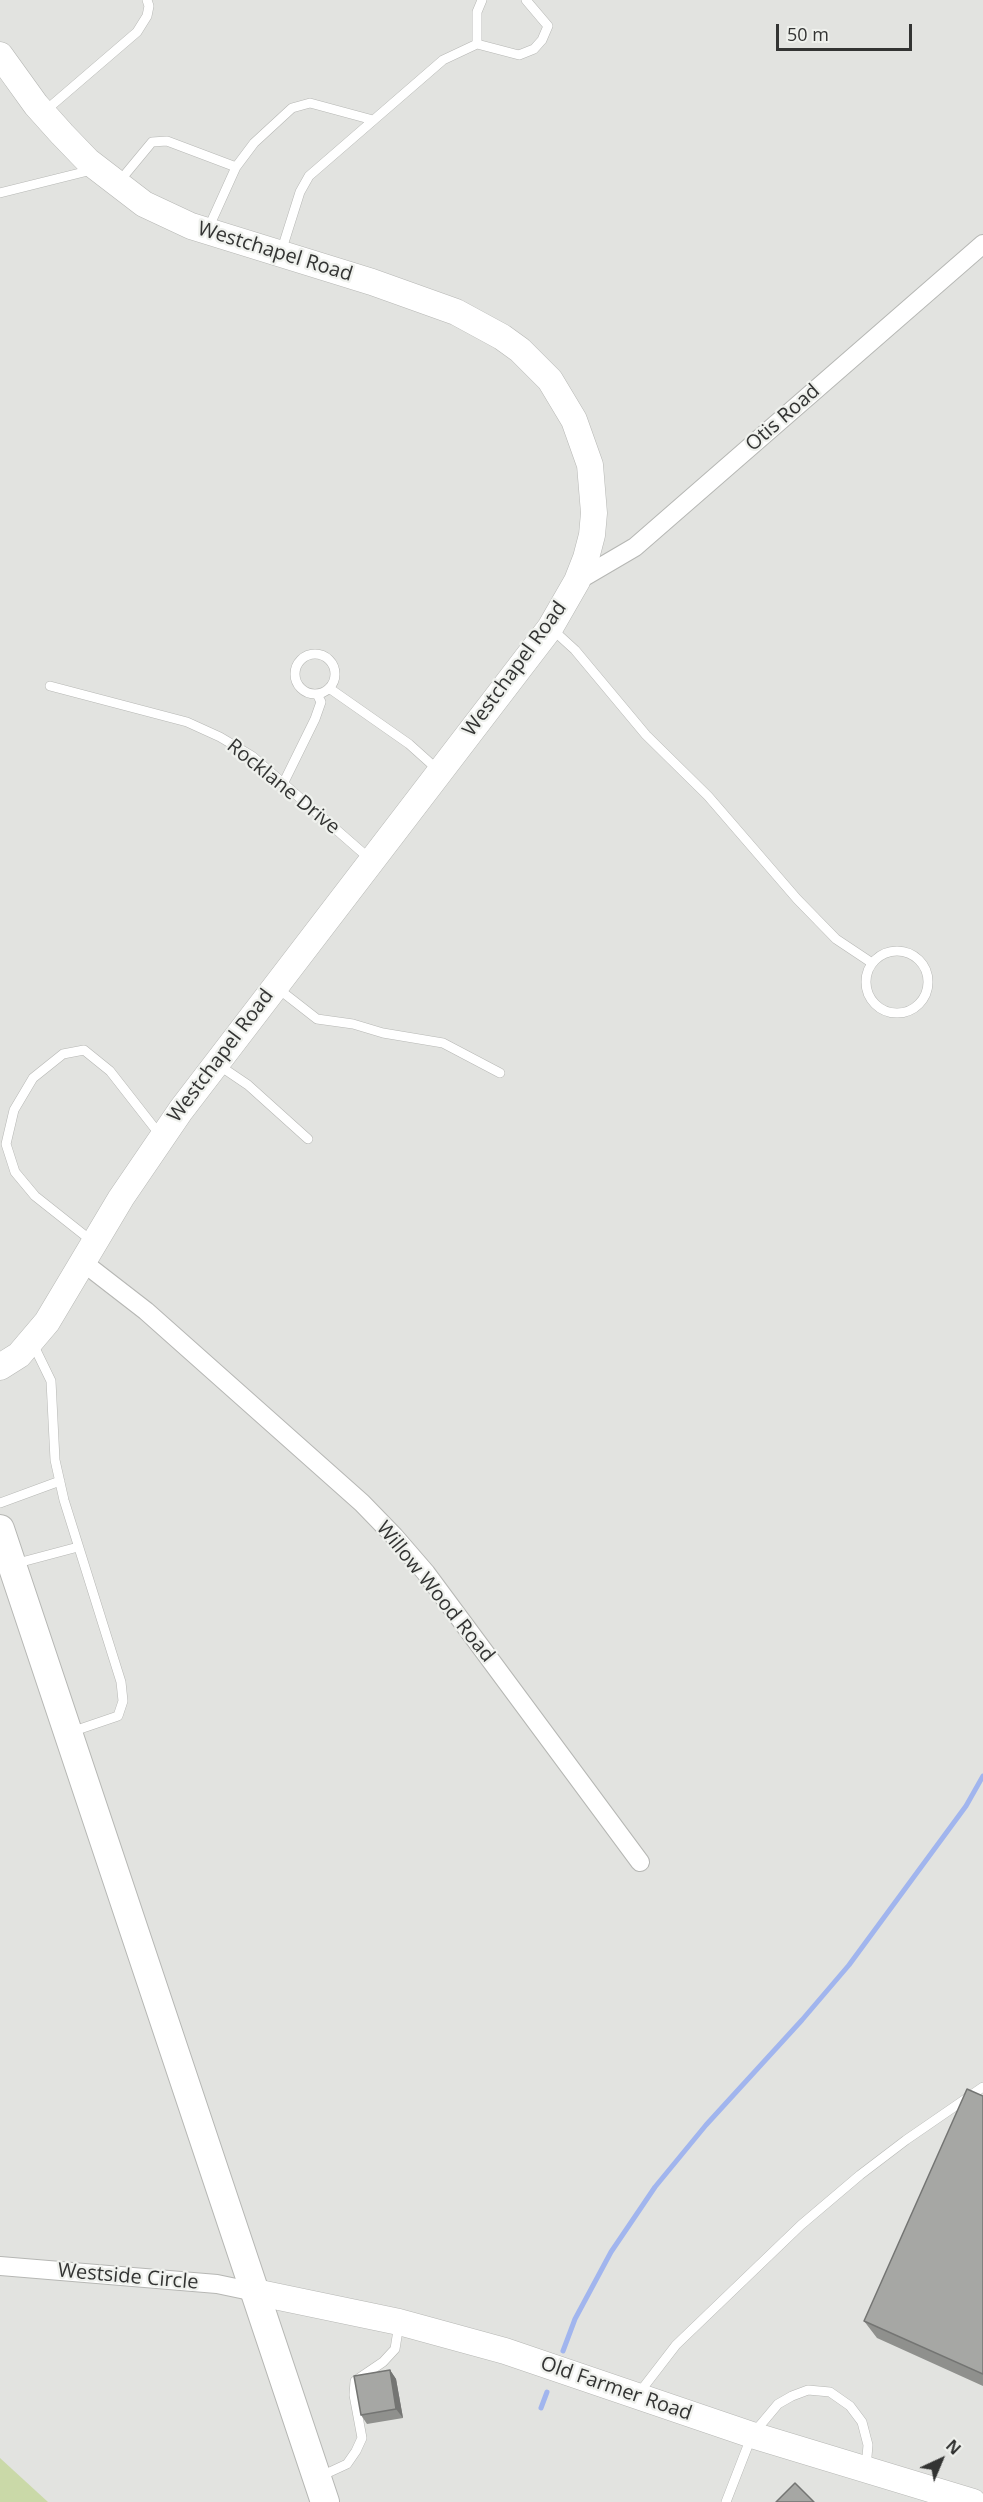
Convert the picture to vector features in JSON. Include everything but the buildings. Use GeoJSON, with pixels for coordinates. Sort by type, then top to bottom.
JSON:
{"type":"FeatureCollection","features":[{"type":"Feature","properties":{"kind":"main road"},"geometry":{"type":"LineString","coordinates":[[0,1529],[6,1567],[68,1733],[321,2490]]}},
{"type":"Feature","properties":{"kind":"street","name":"Westchapel Road"},"geometry":{"type":"LineString","coordinates":[[0,55],[43,112],[107,177],[167,216],[207,231],[372,282],[456,312],[502,337],[536,364],[563,400],[574,420],[590,465],[594,513],[592,535],[586,558],[577,581],[550,628],[215,1063],[162,1137],[61,1301],[32,1342],[19,1355],[0,1367]]}},
{"type":"Feature","properties":{"kind":"street","name":"Otis Road"},"geometry":{"type":"LineString","coordinates":[[577,581],[635,547],[981,249]]}},
{"type":"Feature","properties":{"kind":"street","name":"Willow Wood Road"},"geometry":{"type":"LineString","coordinates":[[89,1253],[155,1318],[362,1503],[394,1536],[426,1573],[640,1862]]}},
{"type":"Feature","properties":{"kind":"street","name":"Westside Circle"},"geometry":{"type":"LineString","coordinates":[[0,2266],[206,2283],[255,2292]]}},
{"type":"Feature","properties":{"kind":"street","name":"Old Farmer Road"},"geometry":{"type":"LineString","coordinates":[[255,2292],[399,2322],[505,2351],[752,2435],[973,2502]]}},
{"type":"Feature","properties":{"kind":"lane"},"geometry":{"type":"LineString","coordinates":[[43,112],[137,32],[147,16],[149,6],[147,0]]}},
{"type":"Feature","properties":{"kind":"lane"},"geometry":{"type":"LineString","coordinates":[[477,44],[477,12],[482,0]]}},
{"type":"Feature","properties":{"kind":"lane"},"geometry":{"type":"LineString","coordinates":[[280,254],[300,192],[309,176],[443,60],[477,44],[519,55],[534,49],[542,40],[548,26],[526,0]]}},
{"type":"Feature","properties":{"kind":"lane"},"geometry":{"type":"LineString","coordinates":[[207,231],[236,167],[254,143],[292,108],[310,103],[373,120]]}},
{"type":"Feature","properties":{"kind":"lane"},"geometry":{"type":"LineString","coordinates":[[0,193],[107,177],[152,142],[167,141],[236,167]]}},
{"type":"Feature","properties":{"kind":"lane"},"geometry":{"type":"LineString","coordinates":[[550,628],[575,650],[646,735],[708,796],[820,923],[836,939],[872,963]]}},
{"type":"Feature","properties":{"kind":"lane"},"geometry":{"type":"LineString","coordinates":[[309,654],[322,655],[333,664],[335,676],[329,688],[317,694],[305,690],[296,681],[296,668],[299,662],[309,654]]}},
{"type":"Feature","properties":{"kind":"lane","name":"Rocklane Drive"},"geometry":{"type":"LineString","coordinates":[[50,686],[187,722],[220,736],[252,756],[371,861]]}},
{"type":"Feature","properties":{"kind":"lane"},"geometry":{"type":"LineString","coordinates":[[329,688],[409,744],[439,771]]}},
{"type":"Feature","properties":{"kind":"lane"},"geometry":{"type":"LineString","coordinates":[[283,784],[315,719],[321,702],[317,694]]}},
{"type":"Feature","properties":{"kind":"lane"},"geometry":{"type":"LineString","coordinates":[[889,952],[908,952],[917,957],[923,965],[928,984],[921,1002],[913,1009],[903,1013],[892,1013],[874,1003],[868,994],[866,983],[867,972],[872,963],[889,952]]}},
{"type":"Feature","properties":{"kind":"lane"},"geometry":{"type":"LineString","coordinates":[[274,986],[316,1019],[353,1024],[384,1033],[443,1043],[500,1073]]}},
{"type":"Feature","properties":{"kind":"lane"},"geometry":{"type":"LineString","coordinates":[[89,1253],[15,1172],[6,1144],[14,1110],[33,1078],[63,1054],[84,1050],[110,1071],[162,1137]]}},
{"type":"Feature","properties":{"kind":"lane"},"geometry":{"type":"LineString","coordinates":[[215,1063],[248,1085],[308,1139]]}},
{"type":"Feature","properties":{"kind":"lane"},"geometry":{"type":"LineString","coordinates":[[32,1342],[51,1381],[55,1460],[78,1547],[121,1682],[123,1701],[117,1716],[68,1733]]}},
{"type":"Feature","properties":{"kind":"lane"},"geometry":{"type":"LineString","coordinates":[[0,1503],[60,1481]]}},
{"type":"Feature","properties":{"kind":"lane"},"geometry":{"type":"LineString","coordinates":[[6,1567],[78,1547]]}},
{"type":"Feature","properties":{"kind":"lane"},"geometry":{"type":"LineString","coordinates":[[636,2396],[669,2353],[801,2225],[878,2161],[983,2087]]}},
{"type":"Feature","properties":{"kind":"lane"},"geometry":{"type":"LineString","coordinates":[[321,2490],[347,2464],[356,2451],[362,2438],[354,2395],[355,2381],[383,2362],[395,2349],[399,2322]]}},
{"type":"Feature","properties":{"kind":"lane"},"geometry":{"type":"LineString","coordinates":[[726,2502],[752,2435],[778,2404],[808,2390],[830,2392],[850,2406],[862,2422],[868,2445],[866,2469]]}},
{"type":"Feature","properties":{"kind":"green space"},"geometry":{"type":"Polygon","coordinates":[[[0,2458],[48,2502],[0,2502],[0,2458]]]}},
{"type":"Feature","properties":{"kind":"waterway"},"geometry":{"type":"LineString","coordinates":[[563,2351],[575,2319],[611,2252],[655,2187],[706,2125],[849,1965],[966,1806],[983,1776]]}},
{"type":"Feature","properties":{"kind":"waterway"},"geometry":{"type":"LineString","coordinates":[[541,2408],[547,2392]]}}]}
